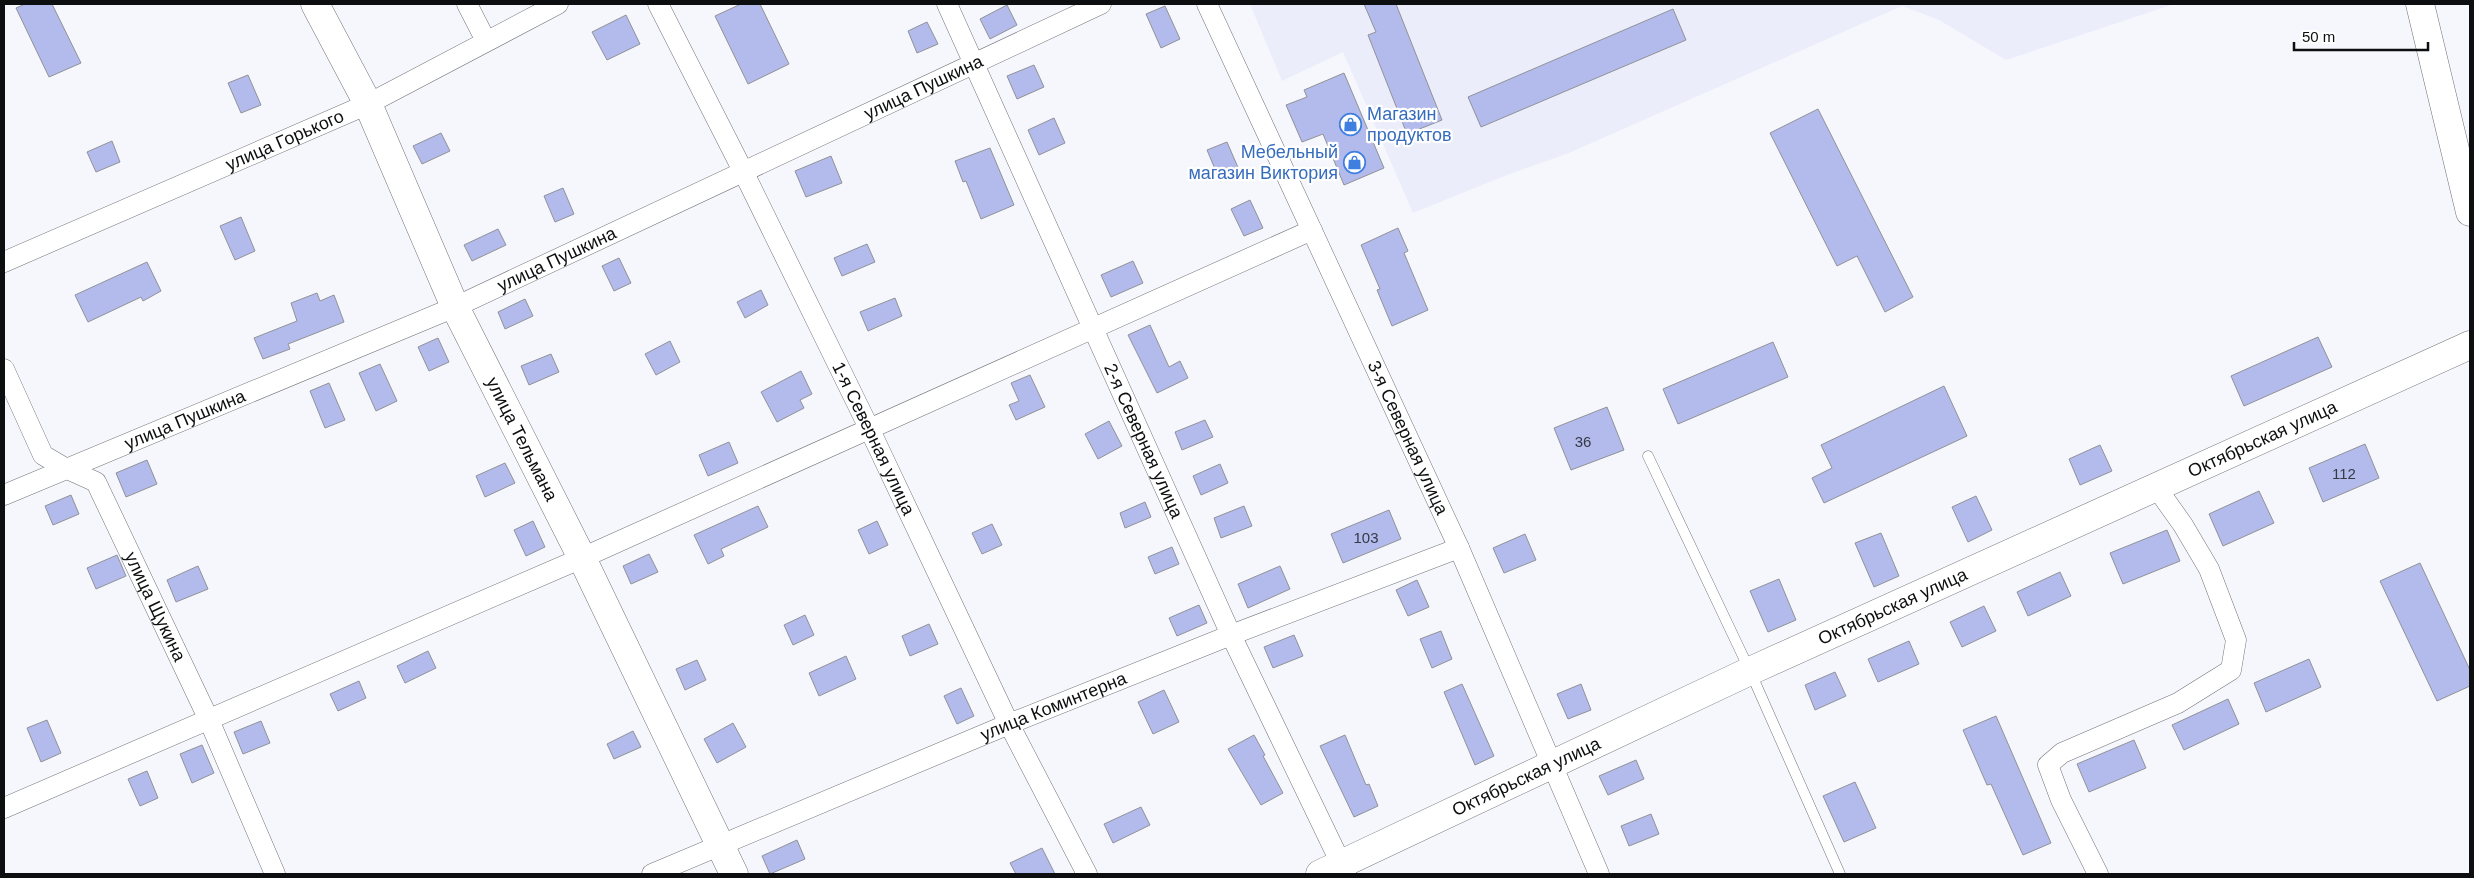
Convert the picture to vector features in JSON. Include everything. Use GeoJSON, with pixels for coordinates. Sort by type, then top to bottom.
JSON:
{"type":"FeatureCollection","features":[{"type":"Feature","properties":{"kind":"street","name":"улица Тельмана"},"geometry":{"type":"LineString","coordinates":[[315,4],[368,104],[455,307],[582,558],[734,874]]}},
{"type":"Feature","properties":{"kind":"street"},"geometry":{"type":"LineString","coordinates":[[467,4],[486,41]]}},
{"type":"Feature","properties":{"kind":"street","name":"улица Горького"},"geometry":{"type":"LineString","coordinates":[[4,262],[368,104],[558,4]]}},
{"type":"Feature","properties":{"kind":"street","name":"1-я Северная улица"},"geometry":{"type":"LineString","coordinates":[[658,4],[743,171],[869,428],[1009,724],[1087,874]]}},
{"type":"Feature","properties":{"kind":"street","name":"2-я Северная улица"},"geometry":{"type":"LineString","coordinates":[[947,4],[976,64],[1095,329],[1336,871]]}},
{"type":"Feature","properties":{"kind":"street","name":"улица Пушкина"},"geometry":{"type":"LineString","coordinates":[[4,495],[455,307],[1101,4]]}},
{"type":"Feature","properties":{"kind":"street","name":"3-я Северная улица"},"geometry":{"type":"LineString","coordinates":[[1207,4],[1459,548],[1599,874]]}},
{"type":"Feature","properties":{"kind":"street"},"geometry":{"type":"LineString","coordinates":[[2420,4],[2470,212]]}},
{"type":"Feature","properties":{"kind":"street"},"geometry":{"type":"LineString","coordinates":[[4,808],[582,558],[1312,230]]}},
{"type":"Feature","properties":{"kind":"street","name":"Октябрьская улица"},"geometry":{"type":"LineString","coordinates":[[1336,871],[1750,671],[2470,345]]}},
{"type":"Feature","properties":{"kind":"street","name":"улица Щукина"},"geometry":{"type":"LineString","coordinates":[[4,369],[43,455],[96,482],[209,720],[275,874]]}},
{"type":"Feature","properties":{"kind":"street"},"geometry":{"type":"LineString","coordinates":[[2098,874],[2061,800],[2048,765],[2062,753],[2178,703],[2231,670],[2236,640],[2209,569],[2183,524],[2156,488]]}},
{"type":"Feature","properties":{"kind":"street","name":"улица Коминтерна"},"geometry":{"type":"LineString","coordinates":[[652,874],[1009,724],[1231,635],[1459,548]]}},
{"type":"Feature","properties":{"kind":"lane"},"geometry":{"type":"LineString","coordinates":[[1648,456],[1750,671],[1840,874]]}},
{"type":"Feature","properties":{"kind":"shaded area"},"geometry":{"type":"Polygon","coordinates":[[[1250,4],[2174,4],[2006,60],[1939,20],[1902,6],[1569,153],[1507,175],[1413,213],[1343,52],[1282,81],[1250,4]]]}},
{"type":"Feature","properties":{"kind":"building"},"geometry":{"type":"Polygon","coordinates":[[[25,4],[52,4],[81,63],[49,77],[16,8],[25,4]]]}},
{"type":"Feature","properties":{"kind":"building"},"geometry":{"type":"Polygon","coordinates":[[[741,4],[760,4],[789,64],[748,84],[715,16],[741,4]]]}},
{"type":"Feature","properties":{"kind":"building"},"geometry":{"type":"Polygon","coordinates":[[[1364,4],[1396,4],[1442,120],[1407,134],[1368,35],[1376,32],[1364,4]]]}},
{"type":"Feature","properties":{"kind":"building"},"geometry":{"type":"Polygon","coordinates":[[[1007,5],[1017,25],[990,39],[980,19],[1007,5]]]}},
{"type":"Feature","properties":{"kind":"building"},"geometry":{"type":"Polygon","coordinates":[[[1165,6],[1180,39],[1161,48],[1146,14],[1165,6]]]}},
{"type":"Feature","properties":{"kind":"building"},"geometry":{"type":"Polygon","coordinates":[[[1673,9],[1686,40],[1481,127],[1468,97],[1673,9]]]}},
{"type":"Feature","properties":{"kind":"building"},"geometry":{"type":"Polygon","coordinates":[[[626,15],[640,44],[607,60],[592,32],[626,15]]]}},
{"type":"Feature","properties":{"kind":"building"},"geometry":{"type":"Polygon","coordinates":[[[927,22],[938,44],[917,53],[908,31],[927,22]]]}},
{"type":"Feature","properties":{"kind":"building"},"geometry":{"type":"Polygon","coordinates":[[[1034,65],[1044,87],[1017,99],[1007,76],[1034,65]]]}},
{"type":"Feature","properties":{"kind":"building"},"geometry":{"type":"Polygon","coordinates":[[[1344,73],[1384,168],[1344,185],[1323,134],[1302,142],[1286,105],[1307,97],[1304,90],[1344,73]]]}},
{"type":"Feature","properties":{"kind":"building"},"geometry":{"type":"Polygon","coordinates":[[[248,75],[261,105],[241,113],[228,83],[248,75]]]}},
{"type":"Feature","properties":{"kind":"building"},"geometry":{"type":"Polygon","coordinates":[[[1818,109],[1913,297],[1885,312],[1857,256],[1837,266],[1770,133],[1818,109]]]}},
{"type":"Feature","properties":{"kind":"building"},"geometry":{"type":"Polygon","coordinates":[[[1054,118],[1065,143],[1039,155],[1028,130],[1054,118]]]}},
{"type":"Feature","properties":{"kind":"building"},"geometry":{"type":"Polygon","coordinates":[[[441,133],[450,151],[422,164],[413,146],[441,133]]]}},
{"type":"Feature","properties":{"kind":"building"},"geometry":{"type":"Polygon","coordinates":[[[112,141],[120,162],[96,172],[87,152],[112,141]]]}},
{"type":"Feature","properties":{"kind":"building"},"geometry":{"type":"Polygon","coordinates":[[[1227,142],[1240,172],[1220,181],[1207,150],[1227,142]]]}},
{"type":"Feature","properties":{"kind":"building"},"geometry":{"type":"Polygon","coordinates":[[[990,148],[1014,205],[981,219],[966,181],[963,182],[955,161],[990,148]]]}},
{"type":"Feature","properties":{"kind":"building"},"geometry":{"type":"Polygon","coordinates":[[[831,156],[842,183],[806,197],[795,171],[831,156]]]}},
{"type":"Feature","properties":{"kind":"building"},"geometry":{"type":"Polygon","coordinates":[[[563,188],[574,214],[555,222],[544,196],[563,188]]]}},
{"type":"Feature","properties":{"kind":"building"},"geometry":{"type":"Polygon","coordinates":[[[1250,200],[1263,228],[1244,236],[1231,209],[1250,200]]]}},
{"type":"Feature","properties":{"kind":"building"},"geometry":{"type":"Polygon","coordinates":[[[241,217],[255,251],[235,260],[220,226],[241,217]]]}},
{"type":"Feature","properties":{"kind":"building"},"geometry":{"type":"Polygon","coordinates":[[[1398,228],[1408,251],[1404,253],[1428,310],[1392,326],[1377,290],[1380,289],[1361,245],[1398,228]]]}},
{"type":"Feature","properties":{"kind":"building"},"geometry":{"type":"Polygon","coordinates":[[[498,229],[506,245],[472,261],[464,245],[498,229]]]}},
{"type":"Feature","properties":{"kind":"building"},"geometry":{"type":"Polygon","coordinates":[[[867,244],[875,262],[842,276],[834,258],[867,244]]]}},
{"type":"Feature","properties":{"kind":"building"},"geometry":{"type":"Polygon","coordinates":[[[619,258],[631,283],[614,291],[602,266],[619,258]]]}},
{"type":"Feature","properties":{"kind":"building"},"geometry":{"type":"Polygon","coordinates":[[[1133,261],[1143,283],[1111,297],[1101,275],[1133,261]]]}},
{"type":"Feature","properties":{"kind":"building"},"geometry":{"type":"Polygon","coordinates":[[[147,262],[161,291],[143,301],[141,297],[88,322],[75,295],[147,262]]]}},
{"type":"Feature","properties":{"kind":"building"},"geometry":{"type":"Polygon","coordinates":[[[761,290],[768,305],[745,318],[737,302],[761,290]]]}},
{"type":"Feature","properties":{"kind":"building"},"geometry":{"type":"Polygon","coordinates":[[[317,293],[320,301],[334,295],[344,322],[288,344],[290,349],[263,359],[254,338],[297,321],[291,303],[317,293]]]}},
{"type":"Feature","properties":{"kind":"building"},"geometry":{"type":"Polygon","coordinates":[[[895,298],[902,316],[868,331],[860,312],[895,298]]]}},
{"type":"Feature","properties":{"kind":"building"},"geometry":{"type":"Polygon","coordinates":[[[525,299],[533,316],[505,329],[498,312],[525,299]]]}},
{"type":"Feature","properties":{"kind":"building"},"geometry":{"type":"Polygon","coordinates":[[[1150,325],[1169,367],[1180,361],[1188,378],[1157,393],[1128,335],[1150,325]]]}},
{"type":"Feature","properties":{"kind":"building"},"geometry":{"type":"Polygon","coordinates":[[[2318,337],[2332,367],[2244,406],[2231,376],[2318,337]]]}},
{"type":"Feature","properties":{"kind":"building"},"geometry":{"type":"Polygon","coordinates":[[[438,338],[449,362],[429,371],[418,347],[438,338]]]}},
{"type":"Feature","properties":{"kind":"building"},"geometry":{"type":"Polygon","coordinates":[[[670,341],[680,362],[656,375],[645,354],[670,341]]]}},
{"type":"Feature","properties":{"kind":"building"},"geometry":{"type":"Polygon","coordinates":[[[1773,342],[1788,377],[1678,424],[1663,389],[1773,342]]]}},
{"type":"Feature","properties":{"kind":"building"},"geometry":{"type":"Polygon","coordinates":[[[551,354],[559,372],[529,385],[521,366],[551,354]]]}},
{"type":"Feature","properties":{"kind":"building"},"geometry":{"type":"Polygon","coordinates":[[[380,364],[397,401],[376,411],[359,373],[380,364]]]}},
{"type":"Feature","properties":{"kind":"building"},"geometry":{"type":"Polygon","coordinates":[[[801,371],[812,394],[800,400],[804,408],[777,422],[761,392],[801,371]]]}},
{"type":"Feature","properties":{"kind":"building"},"geometry":{"type":"Polygon","coordinates":[[[1030,375],[1045,407],[1016,420],[1009,405],[1019,401],[1011,383],[1030,375]]]}},
{"type":"Feature","properties":{"kind":"building"},"geometry":{"type":"Polygon","coordinates":[[[329,383],[345,420],[325,428],[310,391],[329,383]]]}},
{"type":"Feature","properties":{"kind":"building"},"geometry":{"type":"Polygon","coordinates":[[[1944,386],[1967,436],[1824,503],[1812,478],[1832,468],[1821,445],[1944,386]]]}},
{"type":"Feature","properties":{"kind":"building"},"geometry":{"type":"Polygon","coordinates":[[[1607,407],[1624,450],[1571,470],[1554,428],[1607,407]]]}},
{"type":"Feature","properties":{"kind":"building"},"geometry":{"type":"Polygon","coordinates":[[[1205,420],[1213,437],[1182,450],[1175,432],[1205,420]]]}},
{"type":"Feature","properties":{"kind":"building"},"geometry":{"type":"Polygon","coordinates":[[[1109,421],[1122,446],[1098,459],[1085,434],[1109,421]]]}},
{"type":"Feature","properties":{"kind":"building"},"geometry":{"type":"Polygon","coordinates":[[[729,442],[738,463],[708,476],[699,455],[729,442]]]}},
{"type":"Feature","properties":{"kind":"building"},"geometry":{"type":"Polygon","coordinates":[[[2365,444],[2379,478],[2323,502],[2309,468],[2365,444]]]}},
{"type":"Feature","properties":{"kind":"building"},"geometry":{"type":"Polygon","coordinates":[[[2100,445],[2112,471],[2080,485],[2069,459],[2100,445]]]}},
{"type":"Feature","properties":{"kind":"building"},"geometry":{"type":"Polygon","coordinates":[[[147,460],[157,484],[126,497],[116,473],[147,460]]]}},
{"type":"Feature","properties":{"kind":"building"},"geometry":{"type":"Polygon","coordinates":[[[505,463],[515,483],[485,497],[476,476],[505,463]]]}},
{"type":"Feature","properties":{"kind":"building"},"geometry":{"type":"Polygon","coordinates":[[[1220,464],[1228,483],[1201,495],[1193,476],[1220,464]]]}},
{"type":"Feature","properties":{"kind":"building"},"geometry":{"type":"Polygon","coordinates":[[[2259,491],[2274,523],[2223,546],[2209,514],[2259,491]]]}},
{"type":"Feature","properties":{"kind":"building"},"geometry":{"type":"Polygon","coordinates":[[[71,495],[79,514],[53,525],[45,506],[71,495]]]}},
{"type":"Feature","properties":{"kind":"building"},"geometry":{"type":"Polygon","coordinates":[[[1976,496],[1992,530],[1968,542],[1952,507],[1976,496]]]}},
{"type":"Feature","properties":{"kind":"building"},"geometry":{"type":"Polygon","coordinates":[[[1145,502],[1151,517],[1125,528],[1120,513],[1145,502]]]}},
{"type":"Feature","properties":{"kind":"building"},"geometry":{"type":"Polygon","coordinates":[[[758,506],[768,527],[721,549],[724,556],[708,564],[694,535],[758,506]]]}},
{"type":"Feature","properties":{"kind":"building"},"geometry":{"type":"Polygon","coordinates":[[[1244,506],[1252,526],[1221,538],[1214,518],[1244,506]]]}},
{"type":"Feature","properties":{"kind":"building"},"geometry":{"type":"Polygon","coordinates":[[[1389,510],[1401,539],[1343,563],[1331,534],[1389,510]]]}},
{"type":"Feature","properties":{"kind":"building"},"geometry":{"type":"Polygon","coordinates":[[[533,521],[545,547],[526,556],[514,530],[533,521]]]}},
{"type":"Feature","properties":{"kind":"building"},"geometry":{"type":"Polygon","coordinates":[[[877,521],[888,545],[869,554],[858,530],[877,521]]]}},
{"type":"Feature","properties":{"kind":"building"},"geometry":{"type":"Polygon","coordinates":[[[992,524],[1002,545],[982,554],[972,533],[992,524]]]}},
{"type":"Feature","properties":{"kind":"building"},"geometry":{"type":"Polygon","coordinates":[[[2167,530],[2180,561],[2123,584],[2110,553],[2167,530]]]}},
{"type":"Feature","properties":{"kind":"building"},"geometry":{"type":"Polygon","coordinates":[[[1881,533],[1899,576],[1874,587],[1855,543],[1881,533]]]}},
{"type":"Feature","properties":{"kind":"building"},"geometry":{"type":"Polygon","coordinates":[[[1525,534],[1536,560],[1504,573],[1493,548],[1525,534]]]}},
{"type":"Feature","properties":{"kind":"building"},"geometry":{"type":"Polygon","coordinates":[[[1172,547],[1179,564],[1155,574],[1148,557],[1172,547]]]}},
{"type":"Feature","properties":{"kind":"building"},"geometry":{"type":"Polygon","coordinates":[[[649,554],[658,572],[631,584],[623,566],[649,554]]]}},
{"type":"Feature","properties":{"kind":"building"},"geometry":{"type":"Polygon","coordinates":[[[117,555],[126,576],[96,589],[87,568],[117,555]]]}},
{"type":"Feature","properties":{"kind":"building"},"geometry":{"type":"Polygon","coordinates":[[[2420,563],[2470,670],[2470,686],[2437,701],[2380,581],[2420,563]]]}},
{"type":"Feature","properties":{"kind":"building"},"geometry":{"type":"Polygon","coordinates":[[[198,566],[208,589],[176,602],[167,580],[198,566]]]}},
{"type":"Feature","properties":{"kind":"building"},"geometry":{"type":"Polygon","coordinates":[[[1280,566],[1290,589],[1248,608],[1238,584],[1280,566]]]}},
{"type":"Feature","properties":{"kind":"building"},"geometry":{"type":"Polygon","coordinates":[[[2060,572],[2071,596],[2028,616],[2017,592],[2060,572]]]}},
{"type":"Feature","properties":{"kind":"building"},"geometry":{"type":"Polygon","coordinates":[[[1779,579],[1796,620],[1768,632],[1750,591],[1779,579]]]}},
{"type":"Feature","properties":{"kind":"building"},"geometry":{"type":"Polygon","coordinates":[[[1417,580],[1429,607],[1408,616],[1396,590],[1417,580]]]}},
{"type":"Feature","properties":{"kind":"building"},"geometry":{"type":"Polygon","coordinates":[[[1199,605],[1207,623],[1177,636],[1169,618],[1199,605]]]}},
{"type":"Feature","properties":{"kind":"building"},"geometry":{"type":"Polygon","coordinates":[[[1984,606],[1996,631],[1962,647],[1950,622],[1984,606]]]}},
{"type":"Feature","properties":{"kind":"building"},"geometry":{"type":"Polygon","coordinates":[[[805,615],[814,635],[793,645],[784,625],[805,615]]]}},
{"type":"Feature","properties":{"kind":"building"},"geometry":{"type":"Polygon","coordinates":[[[929,624],[938,644],[910,656],[902,636],[929,624]]]}},
{"type":"Feature","properties":{"kind":"building"},"geometry":{"type":"Polygon","coordinates":[[[1441,631],[1452,659],[1432,668],[1420,639],[1441,631]]]}},
{"type":"Feature","properties":{"kind":"building"},"geometry":{"type":"Polygon","coordinates":[[[1294,635],[1303,656],[1273,668],[1264,647],[1294,635]]]}},
{"type":"Feature","properties":{"kind":"building"},"geometry":{"type":"Polygon","coordinates":[[[1909,641],[1919,664],[1878,682],[1868,659],[1909,641]]]}},
{"type":"Feature","properties":{"kind":"building"},"geometry":{"type":"Polygon","coordinates":[[[428,651],[436,668],[405,683],[397,666],[428,651]]]}},
{"type":"Feature","properties":{"kind":"building"},"geometry":{"type":"Polygon","coordinates":[[[846,656],[856,679],[819,696],[809,673],[846,656]]]}},
{"type":"Feature","properties":{"kind":"building"},"geometry":{"type":"Polygon","coordinates":[[[2309,659],[2321,687],[2266,712],[2254,683],[2309,659]]]}},
{"type":"Feature","properties":{"kind":"building"},"geometry":{"type":"Polygon","coordinates":[[[697,660],[706,680],[685,690],[676,669],[697,660]]]}},
{"type":"Feature","properties":{"kind":"building"},"geometry":{"type":"Polygon","coordinates":[[[1835,672],[1846,696],[1815,710],[1805,685],[1835,672]]]}},
{"type":"Feature","properties":{"kind":"building"},"geometry":{"type":"Polygon","coordinates":[[[359,681],[366,698],[338,711],[330,694],[359,681]]]}},
{"type":"Feature","properties":{"kind":"building"},"geometry":{"type":"Polygon","coordinates":[[[1462,684],[1494,756],[1475,765],[1444,692],[1462,684]]]}},
{"type":"Feature","properties":{"kind":"building"},"geometry":{"type":"Polygon","coordinates":[[[1581,684],[1591,710],[1568,719],[1557,694],[1581,684]]]}},
{"type":"Feature","properties":{"kind":"building"},"geometry":{"type":"Polygon","coordinates":[[[961,688],[974,716],[957,724],[944,696],[961,688]]]}},
{"type":"Feature","properties":{"kind":"building"},"geometry":{"type":"Polygon","coordinates":[[[1164,690],[1179,722],[1153,734],[1138,702],[1164,690]]]}},
{"type":"Feature","properties":{"kind":"building"},"geometry":{"type":"Polygon","coordinates":[[[2228,699],[2239,724],[2184,750],[2172,725],[2228,699]]]}},
{"type":"Feature","properties":{"kind":"building"},"geometry":{"type":"Polygon","coordinates":[[[1996,716],[2051,843],[2023,855],[1991,784],[1987,785],[1963,730],[1996,716]]]}},
{"type":"Feature","properties":{"kind":"building"},"geometry":{"type":"Polygon","coordinates":[[[47,720],[61,753],[41,762],[27,728],[47,720]]]}},
{"type":"Feature","properties":{"kind":"building"},"geometry":{"type":"Polygon","coordinates":[[[261,721],[270,743],[243,754],[234,732],[261,721]]]}},
{"type":"Feature","properties":{"kind":"building"},"geometry":{"type":"Polygon","coordinates":[[[733,723],[746,747],[717,763],[704,739],[733,723]]]}},
{"type":"Feature","properties":{"kind":"building"},"geometry":{"type":"Polygon","coordinates":[[[633,731],[641,747],[614,759],[607,744],[633,731]]]}},
{"type":"Feature","properties":{"kind":"building"},"geometry":{"type":"Polygon","coordinates":[[[1254,735],[1283,793],[1261,805],[1228,749],[1254,735]]]}},
{"type":"Feature","properties":{"kind":"building"},"geometry":{"type":"Polygon","coordinates":[[[1345,735],[1366,785],[1369,784],[1378,806],[1354,817],[1320,746],[1345,735]]]}},
{"type":"Feature","properties":{"kind":"building"},"geometry":{"type":"Polygon","coordinates":[[[2134,740],[2146,768],[2089,792],[2077,764],[2134,740]]]}},
{"type":"Feature","properties":{"kind":"building"},"geometry":{"type":"Polygon","coordinates":[[[202,745],[214,773],[192,783],[180,754],[202,745]]]}},
{"type":"Feature","properties":{"kind":"building"},"geometry":{"type":"Polygon","coordinates":[[[1636,760],[1644,779],[1608,795],[1599,776],[1636,760]]]}},
{"type":"Feature","properties":{"kind":"building"},"geometry":{"type":"Polygon","coordinates":[[[147,771],[158,798],[140,806],[128,779],[147,771]]]}},
{"type":"Feature","properties":{"kind":"building"},"geometry":{"type":"Polygon","coordinates":[[[1855,782],[1876,828],[1844,842],[1823,796],[1855,782]]]}},
{"type":"Feature","properties":{"kind":"building"},"geometry":{"type":"Polygon","coordinates":[[[1141,807],[1150,825],[1113,843],[1104,824],[1141,807]]]}},
{"type":"Feature","properties":{"kind":"building"},"geometry":{"type":"Polygon","coordinates":[[[1651,814],[1659,834],[1629,846],[1621,826],[1651,814]]]}},
{"type":"Feature","properties":{"kind":"building"},"geometry":{"type":"Polygon","coordinates":[[[797,840],[805,859],[770,874],[762,856],[797,840]]]}},
{"type":"Feature","properties":{"kind":"building"},"geometry":{"type":"Polygon","coordinates":[[[1042,848],[1055,874],[1016,874],[1010,863],[1042,848]]]}},
{"type":"Feature","properties":{"kind":"place","name":"Магазин продуктов"},"geometry":{"type":"Point","coordinates":[1351,124]}},
{"type":"Feature","properties":{"kind":"place","name":"Мебельный магазин Виктория"},"geometry":{"type":"Point","coordinates":[1354,162]}}]}
